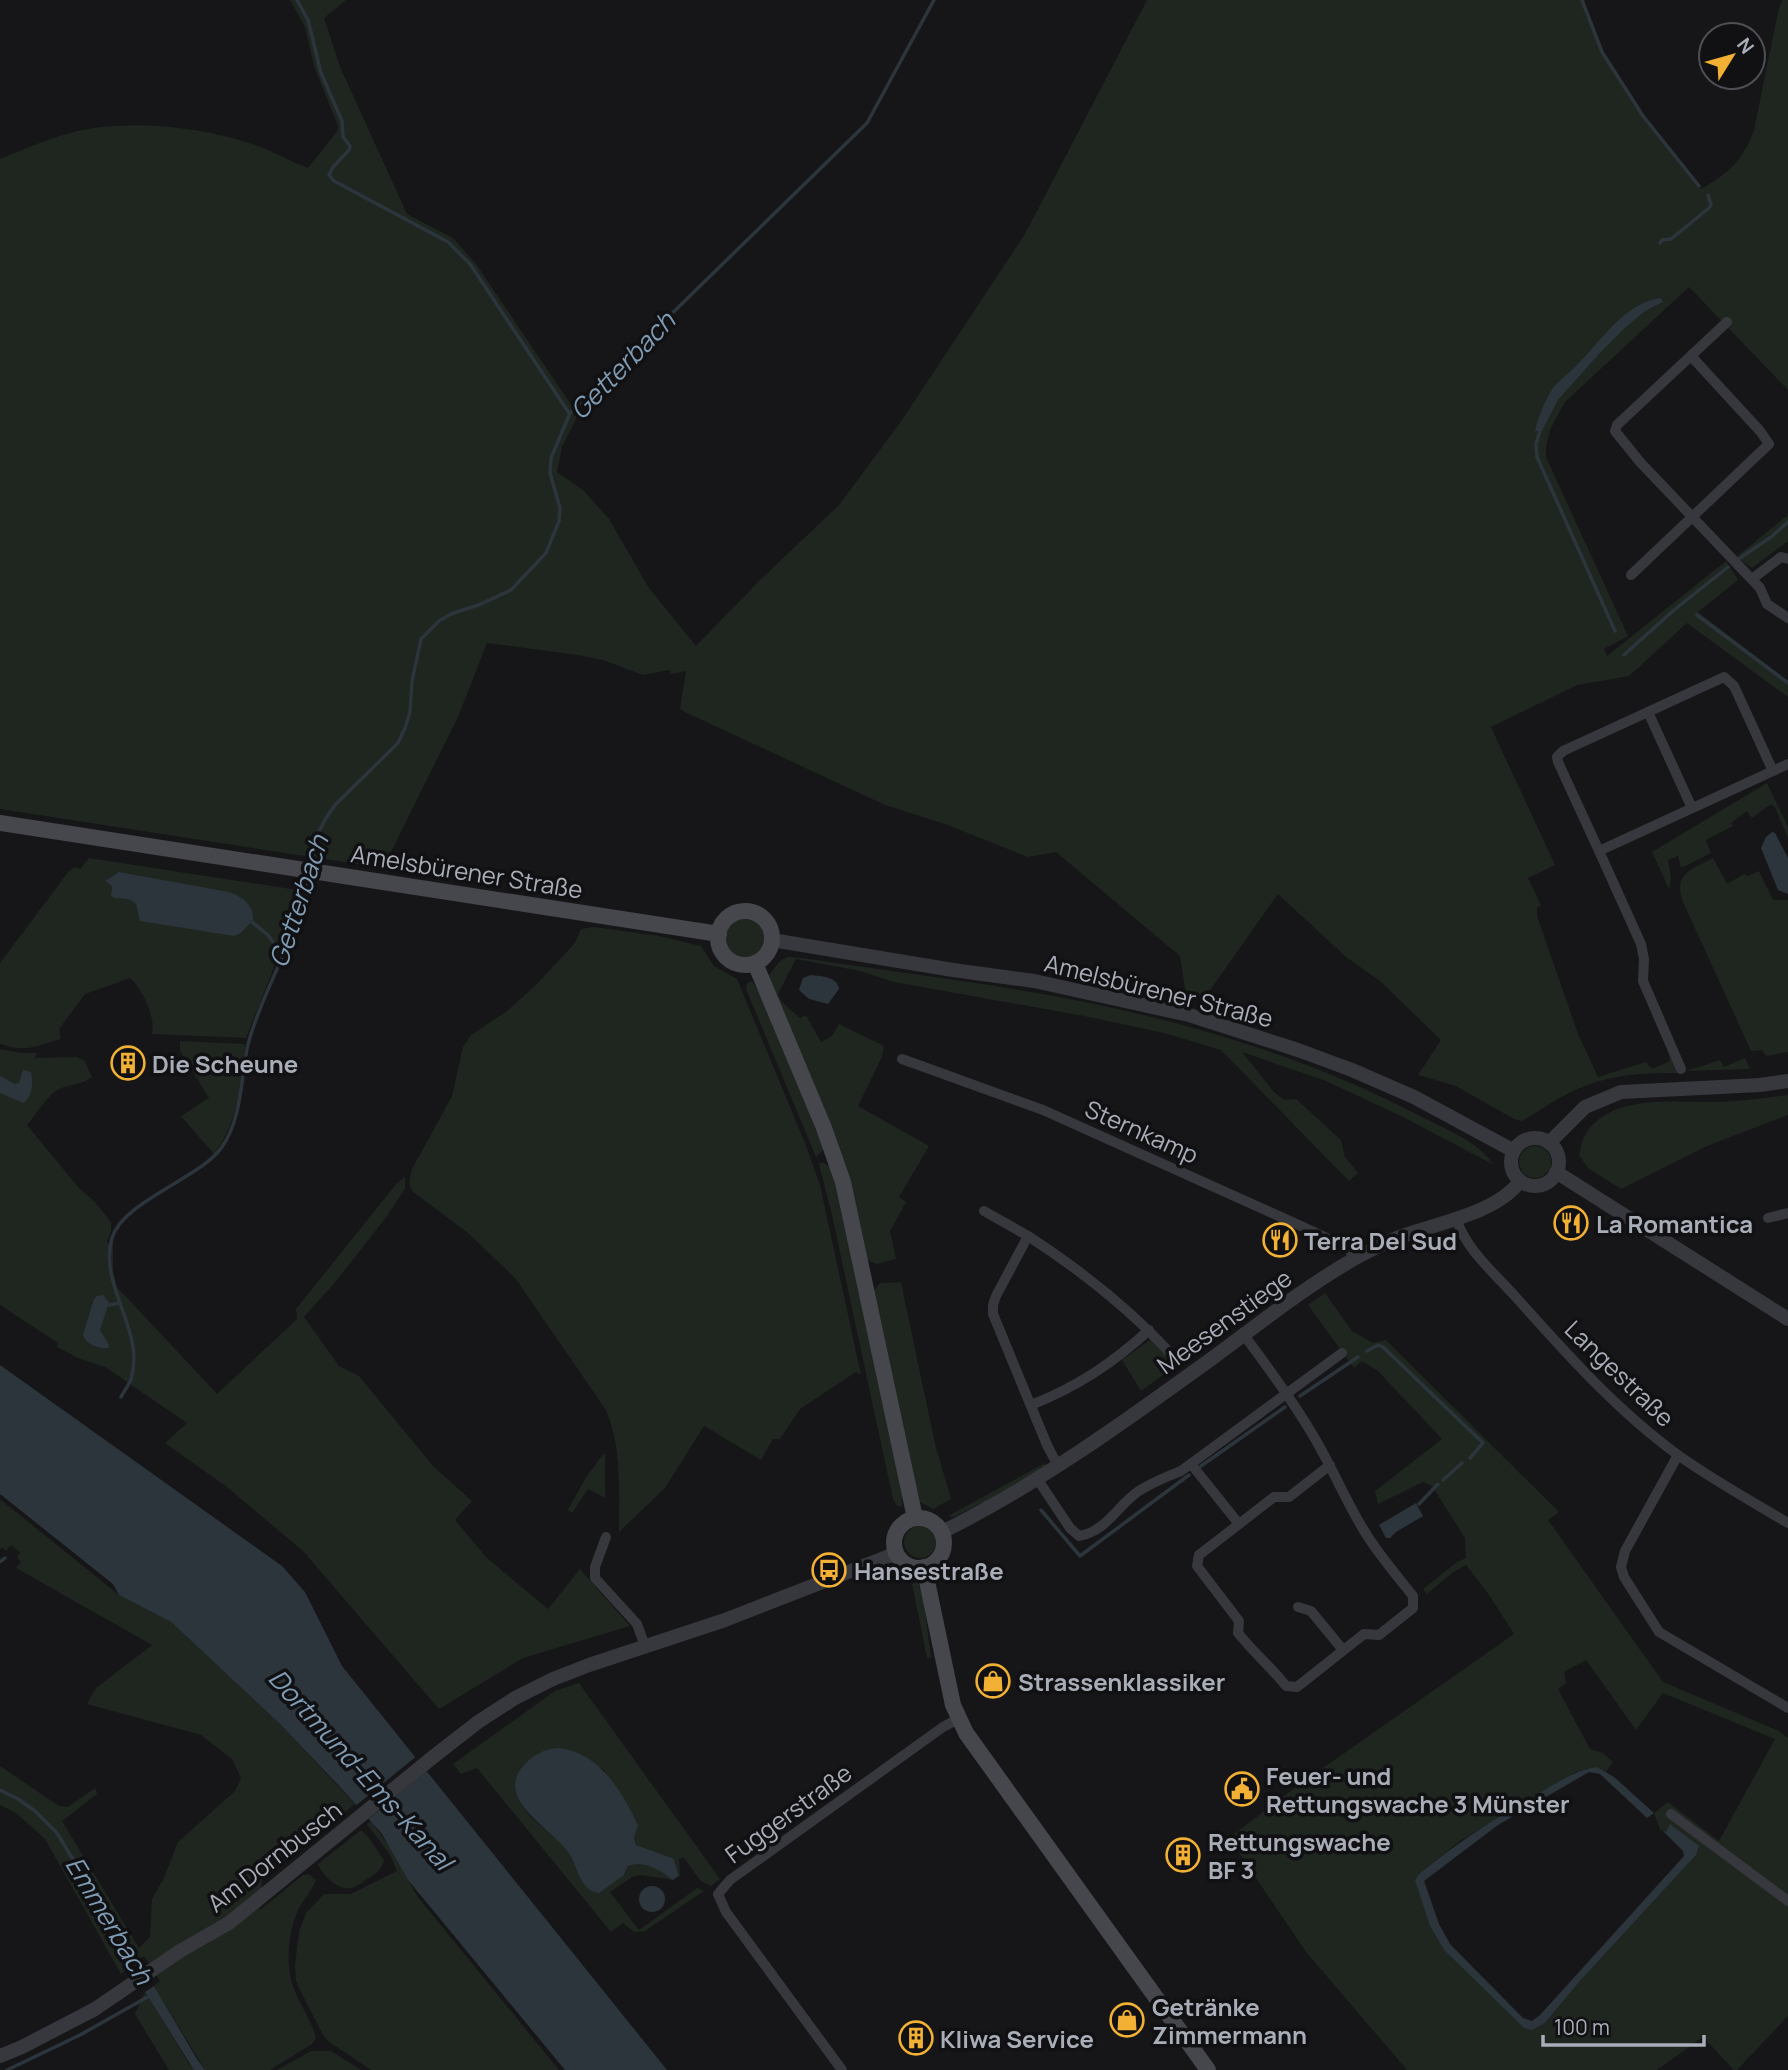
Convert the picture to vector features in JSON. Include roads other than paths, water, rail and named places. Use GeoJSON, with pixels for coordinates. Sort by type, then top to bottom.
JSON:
{"type":"FeatureCollection","features":[{"type":"Feature","properties":{"kind":"main road","name":"Amelsbürener Straße"},"geometry":{"type":"LineString","coordinates":[[0,823],[719,934]]}},
{"type":"Feature","properties":{"kind":"main road"},"geometry":{"type":"LineString","coordinates":[[748,911],[766,920],[772,940],[766,954],[755,963],[745,965],[728,958],[722,951],[719,934],[729,916],[748,911]]}},
{"type":"Feature","properties":{"kind":"main road"},"geometry":{"type":"LineString","coordinates":[[755,963],[824,1128],[843,1182],[915,1518]]}},
{"type":"Feature","properties":{"kind":"main road"},"geometry":{"type":"LineString","coordinates":[[915,1518],[929,1520],[942,1532],[944,1540],[937,1561],[924,1567],[906,1564],[897,1553],[894,1541],[899,1529],[915,1518]]}},
{"type":"Feature","properties":{"kind":"main road"},"geometry":{"type":"LineString","coordinates":[[924,1567],[958,1718],[981,1755],[1208,2070]]}},
{"type":"Feature","properties":{"kind":"street"},"geometry":{"type":"LineString","coordinates":[[1727,322],[1617,425],[1615,431],[1760,588],[1767,604],[1788,618]]}},
{"type":"Feature","properties":{"kind":"street"},"geometry":{"type":"LineString","coordinates":[[1631,575],[1769,444],[1691,356]]}},
{"type":"Feature","properties":{"kind":"street"},"geometry":{"type":"LineString","coordinates":[[1752,579],[1781,557],[1788,559]]}},
{"type":"Feature","properties":{"kind":"street"},"geometry":{"type":"LineString","coordinates":[[1681,1069],[1643,981],[1644,959],[1641,944],[1558,757],[1563,751],[1724,677],[1734,686],[1773,771]]}},
{"type":"Feature","properties":{"kind":"street"},"geometry":{"type":"LineString","coordinates":[[1648,712],[1692,808]]}},
{"type":"Feature","properties":{"kind":"street"},"geometry":{"type":"LineString","coordinates":[[1599,851],[1788,764]]}},
{"type":"Feature","properties":{"kind":"street","name":"Amelsbürener Straße"},"geometry":{"type":"LineString","coordinates":[[772,940],[953,971],[1034,981],[1202,1019],[1352,1070],[1414,1097],[1514,1151]]}},
{"type":"Feature","properties":{"kind":"street","name":"Sternkamp"},"geometry":{"type":"LineString","coordinates":[[902,1059],[1043,1110],[1346,1247],[1356,1258]]}},
{"type":"Feature","properties":{"kind":"street"},"geometry":{"type":"LineString","coordinates":[[1549,1143],[1585,1107],[1621,1092],[1747,1086],[1788,1081]]}},
{"type":"Feature","properties":{"kind":"street"},"geometry":{"type":"LineString","coordinates":[[1535,1138],[1549,1143],[1558,1156],[1556,1172],[1544,1184],[1535,1186],[1520,1181],[1512,1166],[1514,1151],[1526,1140],[1535,1138]]}},
{"type":"Feature","properties":{"kind":"street"},"geometry":{"type":"LineString","coordinates":[[1556,1172],[1788,1319]]}},
{"type":"Feature","properties":{"kind":"street","name":"Meesenstiege"},"geometry":{"type":"LineString","coordinates":[[942,1532],[1038,1480],[1320,1280],[1356,1258],[1392,1240],[1456,1218],[1506,1196],[1520,1181]]}},
{"type":"Feature","properties":{"kind":"street"},"geometry":{"type":"LineString","coordinates":[[984,1210],[1028,1236],[1095,1283],[1149,1330],[1173,1356]]}},
{"type":"Feature","properties":{"kind":"street"},"geometry":{"type":"LineString","coordinates":[[1769,1218],[1788,1213]]}},
{"type":"Feature","properties":{"kind":"street","name":"Langestraße"},"geometry":{"type":"LineString","coordinates":[[1456,1218],[1467,1242],[1609,1396],[1678,1455],[1788,1522]]}},
{"type":"Feature","properties":{"kind":"street"},"geometry":{"type":"LineString","coordinates":[[1028,1236],[993,1305],[996,1322],[1046,1445],[1058,1466]]}},
{"type":"Feature","properties":{"kind":"street"},"geometry":{"type":"LineString","coordinates":[[1031,1405],[1094,1375],[1149,1330]]}},
{"type":"Feature","properties":{"kind":"street"},"geometry":{"type":"LineString","coordinates":[[1244,1335],[1287,1393],[1330,1465],[1376,1550],[1413,1596],[1413,1608],[1379,1635],[1364,1634],[1297,1687],[1286,1686],[1238,1633],[1239,1620],[1197,1566],[1199,1555],[1274,1497],[1289,1497],[1330,1465]]}},
{"type":"Feature","properties":{"kind":"street"},"geometry":{"type":"LineString","coordinates":[[1038,1480],[1070,1528],[1079,1536],[1091,1534],[1102,1527],[1137,1492],[1159,1479],[1181,1471],[1342,1353]]}},
{"type":"Feature","properties":{"kind":"street"},"geometry":{"type":"LineString","coordinates":[[1678,1455],[1625,1551],[1621,1567],[1624,1577],[1659,1632],[1788,1708]]}},
{"type":"Feature","properties":{"kind":"street"},"geometry":{"type":"LineString","coordinates":[[1191,1464],[1239,1524]]}},
{"type":"Feature","properties":{"kind":"street"},"geometry":{"type":"LineString","coordinates":[[606,1537],[595,1567],[595,1578],[637,1624],[645,1646]]}},
{"type":"Feature","properties":{"kind":"street","name":"Am Dornbusch"},"geometry":{"type":"LineString","coordinates":[[0,2056],[65,2026],[130,1987],[246,1910],[433,1757],[478,1722],[515,1698],[553,1679],[725,1620],[897,1553]]}},
{"type":"Feature","properties":{"kind":"street"},"geometry":{"type":"LineString","coordinates":[[1298,1607],[1311,1611],[1343,1650]]}},
{"type":"Feature","properties":{"kind":"street","name":"Fuggerstraße"},"geometry":{"type":"LineString","coordinates":[[842,2070],[726,1912],[718,1894],[730,1880],[958,1718]]}},
{"type":"Feature","properties":{"kind":"street"},"geometry":{"type":"LineString","coordinates":[[1671,1814],[1788,1901]]}},
{"type":"Feature","properties":{"kind":"water"},"geometry":{"type":"Polygon","coordinates":[[[1661,298],[1663,302],[1645,311],[1600,353],[1558,400],[1542,431],[1535,431],[1551,391],[1557,384],[1625,315],[1648,301],[1661,298]]]}},
{"type":"Feature","properties":{"kind":"water"},"geometry":{"type":"Polygon","coordinates":[[[1772,832],[1788,858],[1788,894],[1778,890],[1761,848],[1766,837],[1772,832]]]}},
{"type":"Feature","properties":{"kind":"water"},"geometry":{"type":"Polygon","coordinates":[[[119,872],[229,892],[246,902],[252,910],[253,920],[241,933],[234,936],[140,921],[135,903],[111,896],[112,886],[105,881],[119,872]]]}},
{"type":"Feature","properties":{"kind":"water"},"geometry":{"type":"Polygon","coordinates":[[[811,975],[829,978],[838,985],[839,989],[828,1004],[809,999],[799,990],[803,978],[811,975]]]}},
{"type":"Feature","properties":{"kind":"water"},"geometry":{"type":"Polygon","coordinates":[[[23,1070],[31,1072],[32,1081],[30,1093],[23,1103],[0,1093],[0,1076],[15,1084],[19,1083],[23,1070]]]}},
{"type":"Feature","properties":{"kind":"water"},"geometry":{"type":"Polygon","coordinates":[[[103,1295],[109,1302],[100,1330],[109,1345],[108,1348],[93,1346],[83,1335],[94,1299],[103,1295]]]}},
{"type":"Feature","properties":{"kind":"water","name":"Dortmund-Ems-Kanal"},"geometry":{"type":"Polygon","coordinates":[[[0,1365],[282,1566],[305,1592],[342,1666],[667,2070],[565,2070],[408,1880],[382,1834],[280,1724],[171,1622],[119,1595],[113,1584],[0,1494],[0,1365]]]}},
{"type":"Feature","properties":{"kind":"water"},"geometry":{"type":"Polygon","coordinates":[[[1416,1503],[1423,1516],[1386,1538],[1379,1525],[1416,1503]]]}},
{"type":"Feature","properties":{"kind":"water"},"geometry":{"type":"Polygon","coordinates":[[[558,1748],[585,1757],[607,1775],[638,1825],[634,1837],[636,1845],[674,1859],[679,1876],[672,1880],[652,1867],[634,1864],[628,1866],[624,1875],[599,1893],[587,1888],[568,1852],[528,1813],[516,1790],[516,1778],[527,1761],[543,1751],[558,1748]]]}},
{"type":"Feature","properties":{"kind":"water"},"geometry":{"type":"Polygon","coordinates":[[[1597,1767],[1614,1777],[1654,1813],[1647,1818],[1600,1774],[1589,1772],[1498,1825],[1424,1881],[1439,1924],[1450,1944],[1523,2018],[1532,2021],[1684,1856],[1683,1851],[1662,1830],[1666,1832],[1670,1824],[1699,1846],[1696,1855],[1545,2023],[1532,2030],[1524,2028],[1444,1950],[1430,1926],[1415,1880],[1448,1852],[1507,1812],[1566,1778],[1597,1767]]]}},
{"type":"Feature","properties":{"kind":"water"},"geometry":{"type":"Polygon","coordinates":[[[652,1886],[661,1890],[665,1899],[661,1908],[652,1912],[643,1908],[639,1899],[643,1890],[652,1886]]]}},
{"type":"Feature","properties":{"kind":"water"},"geometry":{"type":"Polygon","coordinates":[[[154,1986],[205,2070],[194,2070],[145,1992],[154,1986]]]}},
{"type":"Feature","properties":{"kind":"waterway"},"geometry":{"type":"LineString","coordinates":[[297,0],[308,20],[321,73],[342,121],[343,137],[350,146],[329,175],[334,181],[448,242],[470,264],[569,413]]}},
{"type":"Feature","properties":{"kind":"waterway","name":"Getterbach"},"geometry":{"type":"LineString","coordinates":[[311,866],[318,833],[335,805],[398,743],[410,712],[412,681],[421,639],[439,621],[451,614],[511,590],[546,553],[559,521],[560,508],[550,473],[551,458],[570,413],[867,123],[934,0]]}},
{"type":"Feature","properties":{"kind":"waterway"},"geometry":{"type":"LineString","coordinates":[[1582,0],[1602,52],[1643,116],[1699,186]]}},
{"type":"Feature","properties":{"kind":"waterway"},"geometry":{"type":"LineString","coordinates":[[1660,243],[1662,240],[1671,239],[1709,208],[1711,205],[1708,195]]}},
{"type":"Feature","properties":{"kind":"waterway"},"geometry":{"type":"LineString","coordinates":[[1541,427],[1536,444],[1537,457],[1615,631]]}},
{"type":"Feature","properties":{"kind":"waterway"},"geometry":{"type":"LineString","coordinates":[[1740,558],[1788,522]]}},
{"type":"Feature","properties":{"kind":"waterway"},"geometry":{"type":"LineString","coordinates":[[1624,655],[1728,567]]}},
{"type":"Feature","properties":{"kind":"waterway"},"geometry":{"type":"LineString","coordinates":[[1697,615],[1788,683]]}},
{"type":"Feature","properties":{"kind":"waterway","name":"Getterbach"},"geometry":{"type":"LineString","coordinates":[[121,1397],[131,1379],[134,1361],[128,1326],[111,1274],[109,1256],[112,1238],[119,1225],[131,1213],[212,1158],[228,1136],[237,1113],[251,1032],[296,924],[310,874]]}},
{"type":"Feature","properties":{"kind":"waterway"},"geometry":{"type":"LineString","coordinates":[[252,922],[268,935],[282,955]]}},
{"type":"Feature","properties":{"kind":"waterway"},"geometry":{"type":"LineString","coordinates":[[109,1305],[119,1303]]}},
{"type":"Feature","properties":{"kind":"waterway"},"geometry":{"type":"LineString","coordinates":[[1367,1351],[1378,1345],[1383,1347],[1483,1443],[1470,1458]]}},
{"type":"Feature","properties":{"kind":"waterway"},"geometry":{"type":"LineString","coordinates":[[1300,1396],[1358,1357]]}},
{"type":"Feature","properties":{"kind":"waterway"},"geometry":{"type":"LineString","coordinates":[[1201,1466],[1285,1407]]}},
{"type":"Feature","properties":{"kind":"waterway"},"geometry":{"type":"LineString","coordinates":[[1443,1480],[1462,1463]]}},
{"type":"Feature","properties":{"kind":"waterway"},"geometry":{"type":"LineString","coordinates":[[1041,1510],[1080,1556],[1189,1475]]}},
{"type":"Feature","properties":{"kind":"waterway"},"geometry":{"type":"LineString","coordinates":[[1419,1504],[1438,1484]]}},
{"type":"Feature","properties":{"kind":"waterway","name":"Getterbach"},"geometry":{"type":"LineString","coordinates":[[0,1562],[5,1558]]}},
{"type":"Feature","properties":{"kind":"waterway","name":"Emmerbach"},"geometry":{"type":"LineString","coordinates":[[0,1790],[35,1811],[57,1833],[142,1973]]}},
{"type":"Feature","properties":{"kind":"waterway"},"geometry":{"type":"LineString","coordinates":[[7,2070],[80,2035],[151,1995]]}},
{"type":"Feature","properties":{"kind":"place","name":"Die Scheune"},"geometry":{"type":"Point","coordinates":[128,1063]}},
{"type":"Feature","properties":{"kind":"place","name":"La Romantica"},"geometry":{"type":"Point","coordinates":[1571,1223]}},
{"type":"Feature","properties":{"kind":"place","name":"Terra Del Sud"},"geometry":{"type":"Point","coordinates":[1280,1240]}},
{"type":"Feature","properties":{"kind":"place","name":"Hansestraße"},"geometry":{"type":"Point","coordinates":[829,1570]}},
{"type":"Feature","properties":{"kind":"place","name":"Strassenklassiker"},"geometry":{"type":"Point","coordinates":[993,1681]}},
{"type":"Feature","properties":{"kind":"place","name":"Feuer- und Rettungswache 3 Münster"},"geometry":{"type":"Point","coordinates":[1242,1789]}},
{"type":"Feature","properties":{"kind":"place","name":"Rettungswache BF 3"},"geometry":{"type":"Point","coordinates":[1183,1855]}},
{"type":"Feature","properties":{"kind":"place","name":"Getränke Zimmermann"},"geometry":{"type":"Point","coordinates":[1127,2020]}},
{"type":"Feature","properties":{"kind":"place","name":"Kliwa Service"},"geometry":{"type":"Point","coordinates":[916,2038]}}]}
